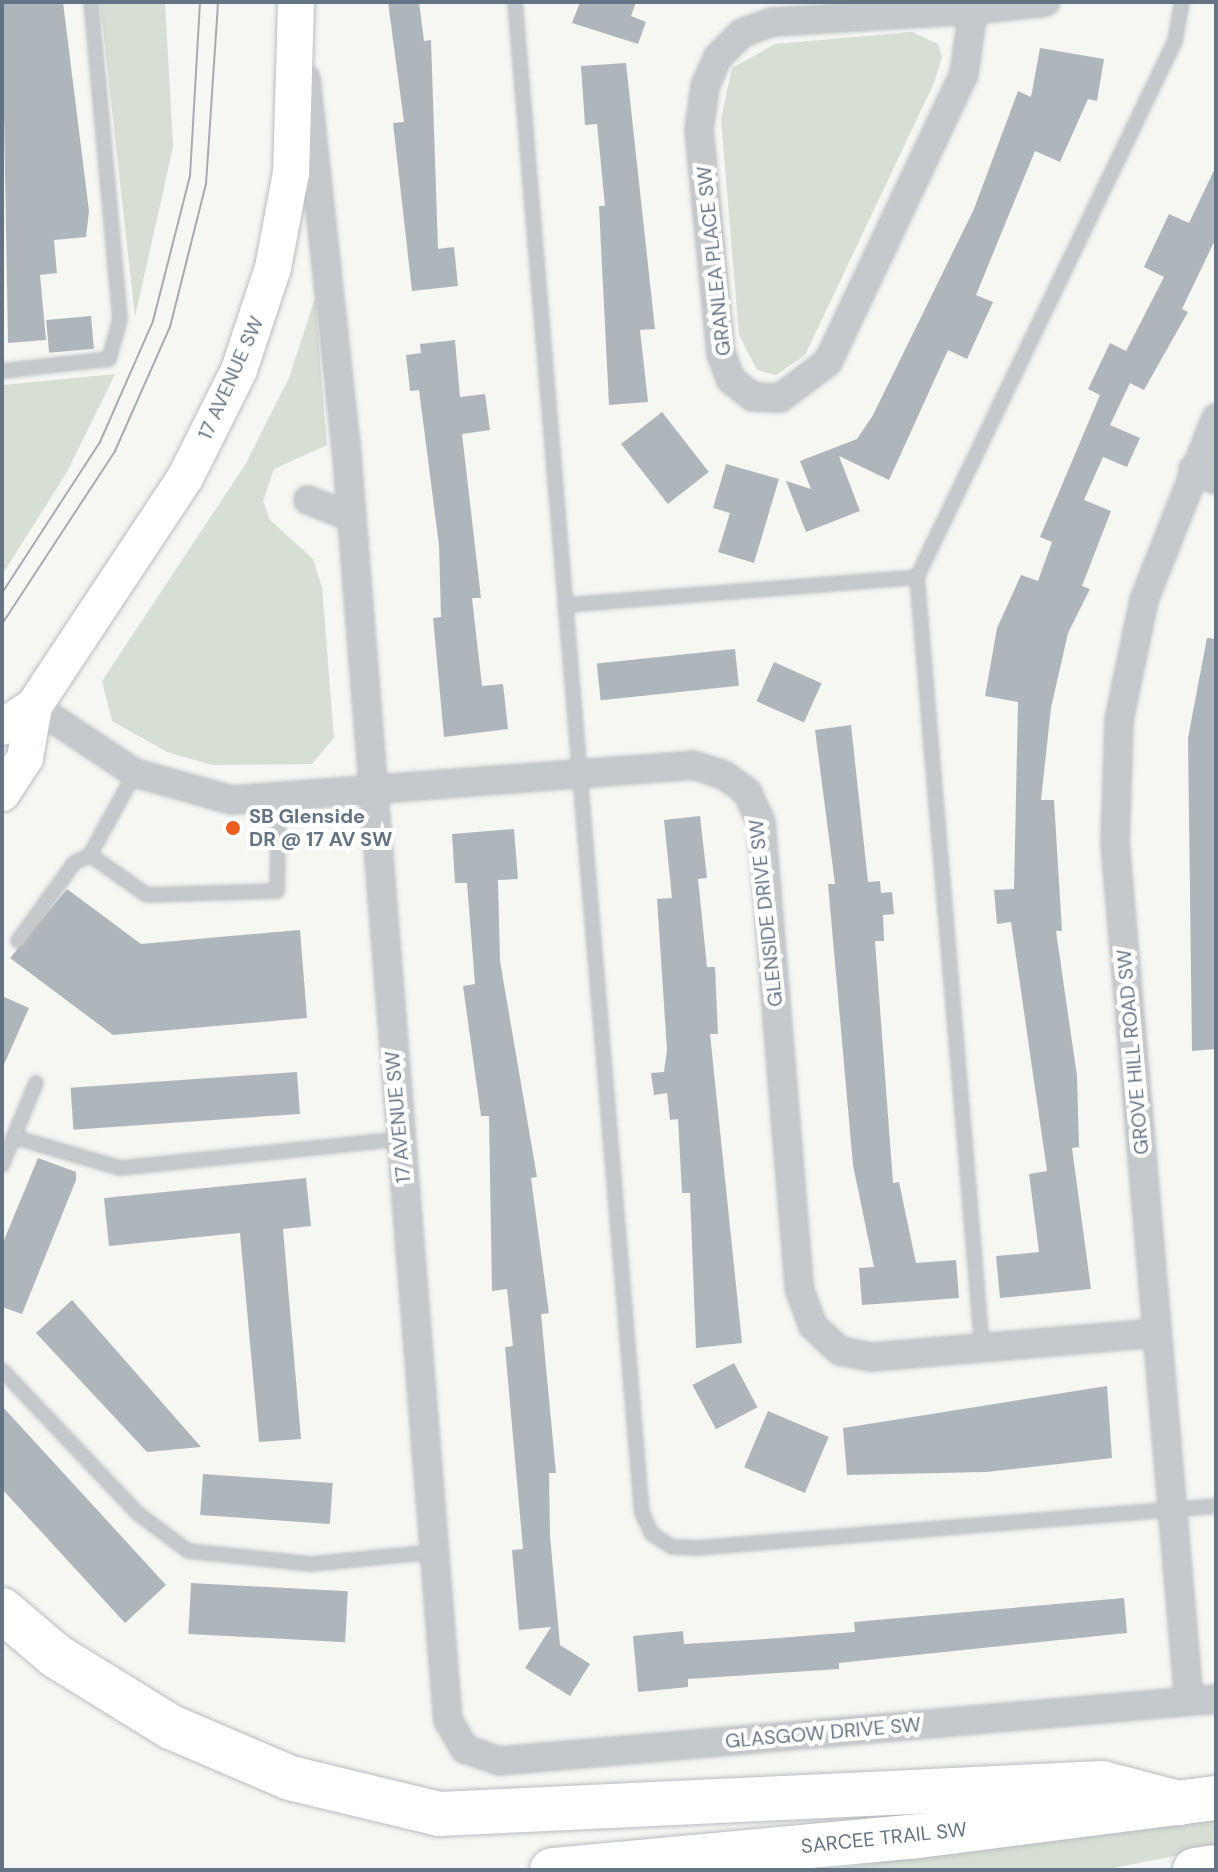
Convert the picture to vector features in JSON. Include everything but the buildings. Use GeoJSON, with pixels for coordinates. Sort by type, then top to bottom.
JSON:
{"type":"FeatureCollection","features":[{"type":"Feature","properties":{"kind":"highway"},"geometry":{"type":"LineString","coordinates":[[2,1610],[56,1656],[171,1727],[290,1778],[439,1814],[1102,1783],[1197,1800]]}},
{"type":"Feature","properties":{"kind":"highway","name":"SARCEE TRAIL SW"},"geometry":{"type":"LineString","coordinates":[[552,1870],[911,1837],[1197,1800]]}},
{"type":"Feature","properties":{"kind":"highway"},"geometry":{"type":"LineString","coordinates":[[1195,1870],[1216,1867]]}},
{"type":"Feature","properties":{"kind":"main road","name":"17 AVENUE SW"},"geometry":{"type":"LineString","coordinates":[[2,727],[34,706],[185,478],[257,324],[296,137],[296,4]]}},
{"type":"Feature","properties":{"kind":"main road","name":"17 AVENUE SW"},"geometry":{"type":"LineString","coordinates":[[2,793],[25,758],[34,706]]}},
{"type":"Feature","properties":{"kind":"street","name":"GRANLEA PLACE SW"},"geometry":{"type":"LineString","coordinates":[[973,10],[964,74],[828,362],[780,398],[753,397],[731,380],[721,354],[699,130],[705,86],[718,57],[742,33],[773,22],[973,10],[1046,2]]}},
{"type":"Feature","properties":{"kind":"street","name":"17 AVENUE SW"},"geometry":{"type":"LineString","coordinates":[[296,4],[328,254],[346,515],[448,1720]]}},
{"type":"Feature","properties":{"kind":"street","name":"GROVE HILL ROAD SW"},"geometry":{"type":"LineString","coordinates":[[1189,1701],[1115,843],[1119,720],[1144,600],[1204,474],[1216,418]]}},
{"type":"Feature","properties":{"kind":"street"},"geometry":{"type":"LineString","coordinates":[[308,500],[346,515]]}},
{"type":"Feature","properties":{"kind":"street","name":"GLENSIDE DRIVE SW"},"geometry":{"type":"LineString","coordinates":[[34,706],[135,773],[232,800],[370,794],[693,765],[747,792],[761,822],[799,1288],[813,1326],[840,1351],[872,1357],[1157,1333]]}},
{"type":"Feature","properties":{"kind":"street","name":"GLASGOW DRIVE SW"},"geometry":{"type":"LineString","coordinates":[[448,1720],[465,1749],[499,1761],[1216,1699]]}},
{"type":"Feature","properties":{"kind":"lane"},"geometry":{"type":"LineString","coordinates":[[2,371],[109,359],[120,319],[91,2]]}},
{"type":"Feature","properties":{"kind":"lane"},"geometry":{"type":"LineString","coordinates":[[515,2],[642,1513],[652,1534],[672,1547],[696,1548],[1216,1506]]}},
{"type":"Feature","properties":{"kind":"lane"},"geometry":{"type":"LineString","coordinates":[[982,1346],[917,577],[1175,41],[1182,2]]}},
{"type":"Feature","properties":{"kind":"lane"},"geometry":{"type":"LineString","coordinates":[[565,605],[917,577]]}},
{"type":"Feature","properties":{"kind":"lane"},"geometry":{"type":"LineString","coordinates":[[18,941],[74,863],[90,855],[135,773]]}},
{"type":"Feature","properties":{"kind":"lane"},"geometry":{"type":"LineString","coordinates":[[90,855],[147,895],[277,891],[279,800]]}},
{"type":"Feature","properties":{"kind":"lane"},"geometry":{"type":"LineString","coordinates":[[2,1165],[36,1083]]}},
{"type":"Feature","properties":{"kind":"lane"},"geometry":{"type":"LineString","coordinates":[[14,1137],[120,1168],[400,1139]]}},
{"type":"Feature","properties":{"kind":"lane"},"geometry":{"type":"LineString","coordinates":[[2,1370],[137,1513],[188,1551],[311,1564],[433,1552]]}},
{"type":"Feature","properties":{"kind":"shaded area"},"geometry":{"type":"Polygon","coordinates":[[[100,2],[165,2],[173,147],[135,317],[100,2]]]}},
{"type":"Feature","properties":{"kind":"shaded area"},"geometry":{"type":"Polygon","coordinates":[[[912,32],[938,44],[942,57],[934,83],[805,355],[776,375],[757,370],[739,335],[721,119],[732,68],[775,44],[912,32]]]}},
{"type":"Feature","properties":{"kind":"shaded area"},"geometry":{"type":"Polygon","coordinates":[[[315,298],[327,445],[274,469],[263,501],[270,520],[313,559],[322,587],[334,738],[312,764],[212,765],[167,752],[112,721],[102,681],[245,465],[289,378],[315,298]]]}},
{"type":"Feature","properties":{"kind":"shaded area"},"geometry":{"type":"Polygon","coordinates":[[[115,374],[67,472],[2,575],[2,385],[115,374]]]}},
{"type":"Feature","properties":{"kind":"shaded area"},"geometry":{"type":"Polygon","coordinates":[[[1216,1817],[1216,1848],[1103,1870],[822,1870],[1216,1817]]]}},
{"type":"Feature","properties":{"kind":"tram line"},"geometry":{"type":"LineString","coordinates":[[2,593],[100,442],[153,321],[190,176],[200,2]]}},
{"type":"Feature","properties":{"kind":"tram line"},"geometry":{"type":"LineString","coordinates":[[2,624],[115,451],[170,327],[206,184],[218,2]]}},
{"type":"Feature","properties":{"kind":"place","name":"SB Glenside DR @ 17 AV SW"},"geometry":{"type":"Point","coordinates":[233,828]}}]}
